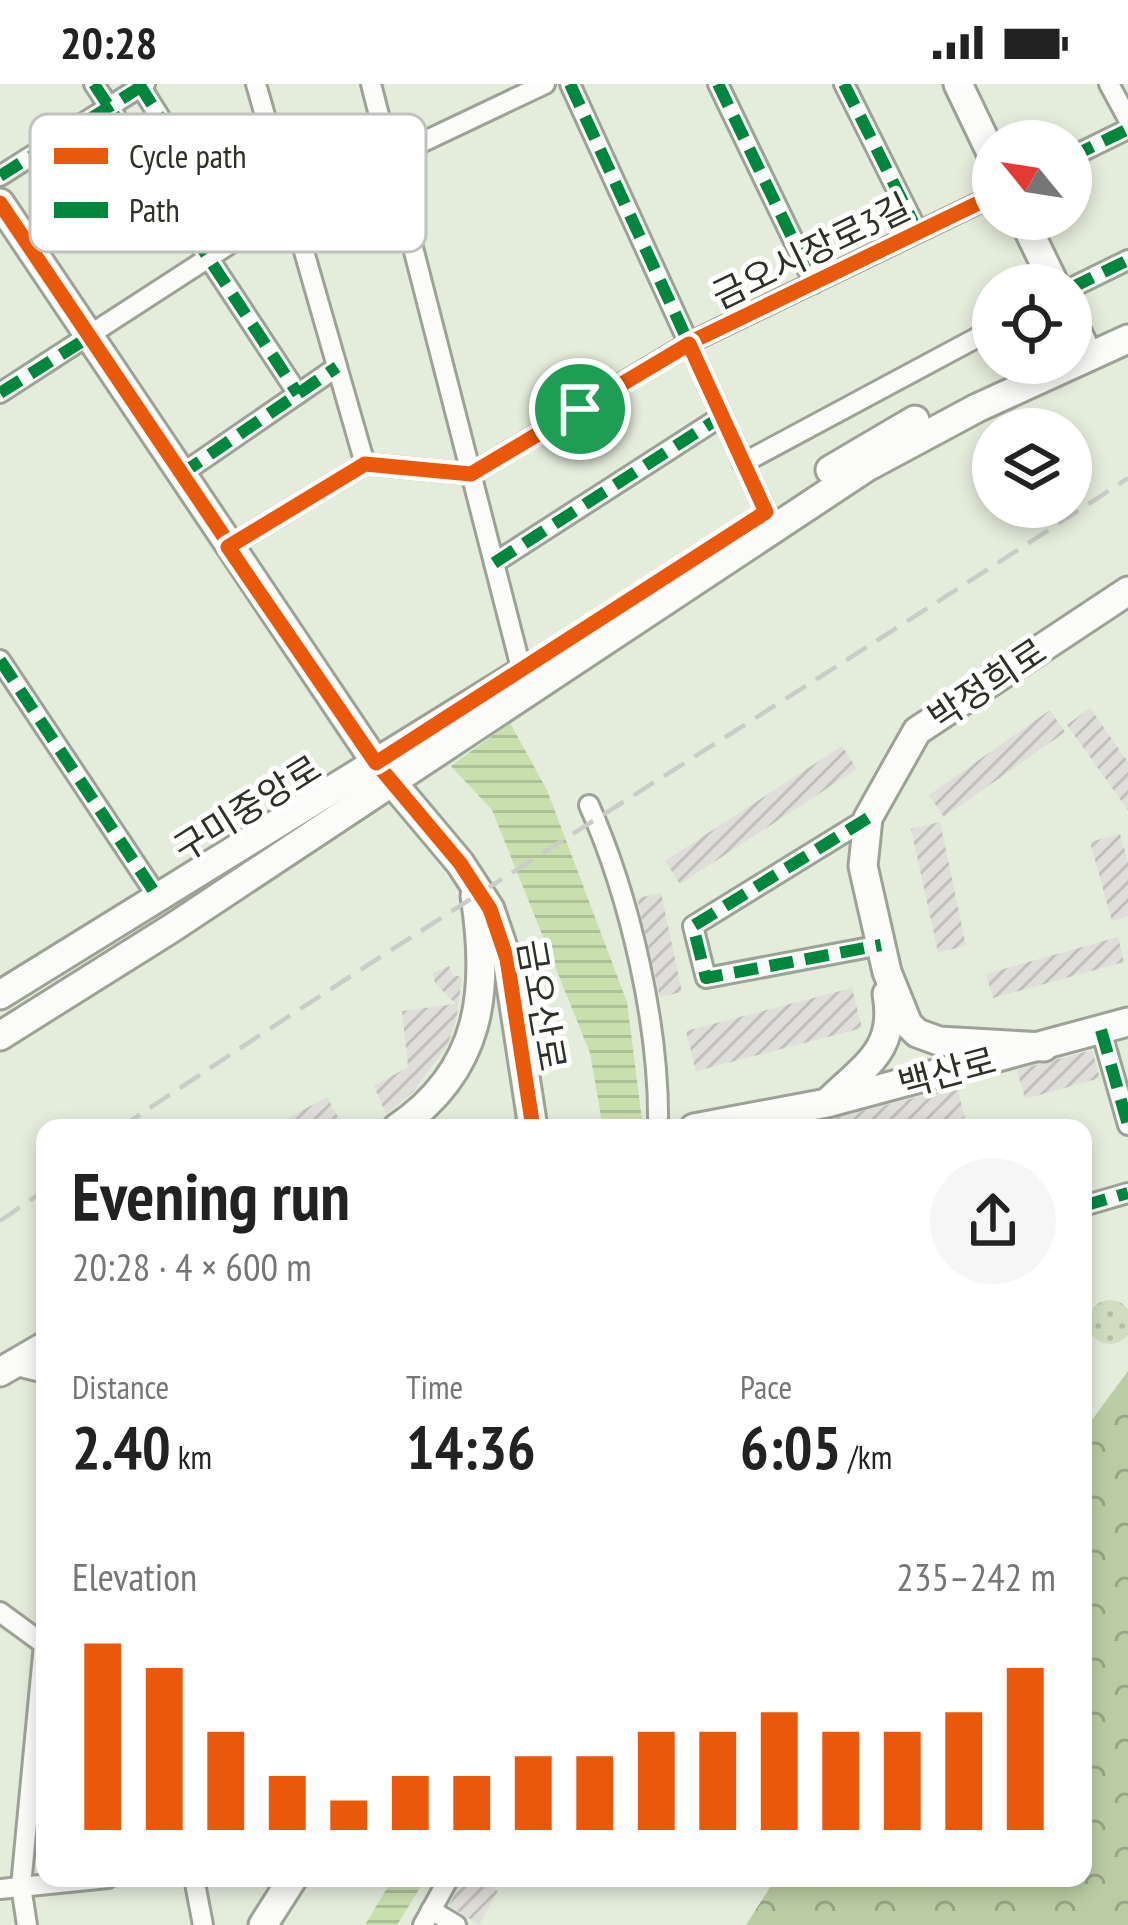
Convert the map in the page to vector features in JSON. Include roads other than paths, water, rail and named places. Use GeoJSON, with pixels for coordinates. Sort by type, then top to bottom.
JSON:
{"type":"FeatureCollection","features":[{"type":"Feature","properties":{"kind":"street"},"geometry":{"type":"LineString","coordinates":[[94,84],[113,114]]}},
{"type":"Feature","properties":{"kind":"street"},"geometry":{"type":"LineString","coordinates":[[256,84],[264,114]]}},
{"type":"Feature","properties":{"kind":"street"},"geometry":{"type":"LineString","coordinates":[[371,84],[378,114]]}},
{"type":"Feature","properties":{"kind":"street"},"geometry":{"type":"LineString","coordinates":[[426,140],[545,84]]}},
{"type":"Feature","properties":{"kind":"street"},"geometry":{"type":"LineString","coordinates":[[571,84],[766,512]]}},
{"type":"Feature","properties":{"kind":"street","name":"금오시장로3길"},"geometry":{"type":"LineString","coordinates":[[718,84],[814,283]]}},
{"type":"Feature","properties":{"kind":"street","name":"금오시장로3길"},"geometry":{"type":"LineString","coordinates":[[844,84],[918,232]]}},
{"type":"Feature","properties":{"kind":"street"},"geometry":{"type":"LineString","coordinates":[[958,84],[975,120]]}},
{"type":"Feature","properties":{"kind":"street"},"geometry":{"type":"LineString","coordinates":[[1109,84],[1128,119]]}},
{"type":"Feature","properties":{"kind":"street"},"geometry":{"type":"LineString","coordinates":[[98,114],[142,85],[160,114]]}},
{"type":"Feature","properties":{"kind":"street"},"geometry":{"type":"LineString","coordinates":[[1092,147],[1128,129]]}},
{"type":"Feature","properties":{"kind":"street"},"geometry":{"type":"LineString","coordinates":[[0,176],[30,157]]}},
{"type":"Feature","properties":{"kind":"street","name":"금오산로"},"geometry":{"type":"LineString","coordinates":[[0,203],[30,249]]}},
{"type":"Feature","properties":{"kind":"street","name":"금오시장로3길"},"geometry":{"type":"LineString","coordinates":[[471,474],[689,344],[972,206]]}},
{"type":"Feature","properties":{"kind":"street","name":"금오산로"},"geometry":{"type":"LineString","coordinates":[[32,252],[382,772],[490,908],[508,958],[532,1119]]}},
{"type":"Feature","properties":{"kind":"street"},"geometry":{"type":"LineString","coordinates":[[201,252],[298,394]]}},
{"type":"Feature","properties":{"kind":"street"},"geometry":{"type":"LineString","coordinates":[[0,393],[220,252]]}},
{"type":"Feature","properties":{"kind":"street"},"geometry":{"type":"LineString","coordinates":[[304,252],[365,464]]}},
{"type":"Feature","properties":{"kind":"street"},"geometry":{"type":"LineString","coordinates":[[414,252],[522,672]]}},
{"type":"Feature","properties":{"kind":"street"},"geometry":{"type":"LineString","coordinates":[[1092,278],[1128,260]]}},
{"type":"Feature","properties":{"kind":"street"},"geometry":{"type":"LineString","coordinates":[[1092,331],[1128,321]]}},
{"type":"Feature","properties":{"kind":"street","name":"구미중앙로"},"geometry":{"type":"LineString","coordinates":[[0,994],[382,772],[867,467],[977,408],[1128,339]]}},
{"type":"Feature","properties":{"kind":"street"},"geometry":{"type":"LineString","coordinates":[[743,463],[972,340]]}},
{"type":"Feature","properties":{"kind":"street"},"geometry":{"type":"LineString","coordinates":[[180,475],[337,367]]}},
{"type":"Feature","properties":{"kind":"street","name":"구미중앙로"},"geometry":{"type":"LineString","coordinates":[[0,1036],[172,928],[522,672],[870,443],[990,384]]}},
{"type":"Feature","properties":{"kind":"street"},"geometry":{"type":"LineString","coordinates":[[494,563],[722,416]]}},
{"type":"Feature","properties":{"kind":"street"},"geometry":{"type":"LineString","coordinates":[[228,547],[365,464],[471,474]]}},
{"type":"Feature","properties":{"kind":"street","name":"박정희로"},"geometry":{"type":"LineString","coordinates":[[880,945],[863,866],[868,818],[917,731],[1128,592]]}},
{"type":"Feature","properties":{"kind":"street"},"geometry":{"type":"LineString","coordinates":[[0,660],[159,899]]}},
{"type":"Feature","properties":{"kind":"street"},"geometry":{"type":"LineString","coordinates":[[589,805],[624,901],[659,1074],[658,1119]]}},
{"type":"Feature","properties":{"kind":"street"},"geometry":{"type":"LineString","coordinates":[[868,818],[693,926],[706,978],[880,945]]}},
{"type":"Feature","properties":{"kind":"street"},"geometry":{"type":"LineString","coordinates":[[408,1119],[440,1092],[458,1068],[482,998],[480,927],[472,880]]}},
{"type":"Feature","properties":{"kind":"street"},"geometry":{"type":"LineString","coordinates":[[880,945],[898,1006],[917,1033],[939,1041],[1044,1047]]}},
{"type":"Feature","properties":{"kind":"street"},"geometry":{"type":"LineString","coordinates":[[827,1103],[876,1055],[890,1033],[880,945]]}},
{"type":"Feature","properties":{"kind":"street"},"geometry":{"type":"LineString","coordinates":[[1114,1026],[1128,1125]]}},
{"type":"Feature","properties":{"kind":"street","name":"백산로"},"geometry":{"type":"LineString","coordinates":[[742,1119],[827,1103],[1114,1026]]}},
{"type":"Feature","properties":{"kind":"street"},"geometry":{"type":"LineString","coordinates":[[1092,1203],[1128,1192]]}},
{"type":"Feature","properties":{"kind":"street"},"geometry":{"type":"LineString","coordinates":[[6,1369],[36,1351]]}},
{"type":"Feature","properties":{"kind":"street"},"geometry":{"type":"LineString","coordinates":[[6,1369],[36,1372]]}},
{"type":"Feature","properties":{"kind":"street"},"geometry":{"type":"LineString","coordinates":[[0,1612],[36,1638]]}},
{"type":"Feature","properties":{"kind":"street"},"geometry":{"type":"LineString","coordinates":[[26,1925],[21,1886],[36,1728]]}},
{"type":"Feature","properties":{"kind":"street"},"geometry":{"type":"LineString","coordinates":[[0,1889],[36,1885]]}},
{"type":"Feature","properties":{"kind":"street"},"geometry":{"type":"LineString","coordinates":[[196,1887],[203,1925]]}},
{"type":"Feature","properties":{"kind":"street"},"geometry":{"type":"LineString","coordinates":[[263,1925],[287,1887]]}},
{"type":"Feature","properties":{"kind":"street"},"geometry":{"type":"LineString","coordinates":[[443,1887],[427,1917],[456,1925]]}},
{"type":"Feature","properties":{"kind":"railway"},"geometry":{"type":"LineString","coordinates":[[134,1119],[1128,478]]}},
{"type":"Feature","properties":{"kind":"railway"},"geometry":{"type":"LineString","coordinates":[[0,1221],[36,1196]]}}]}
